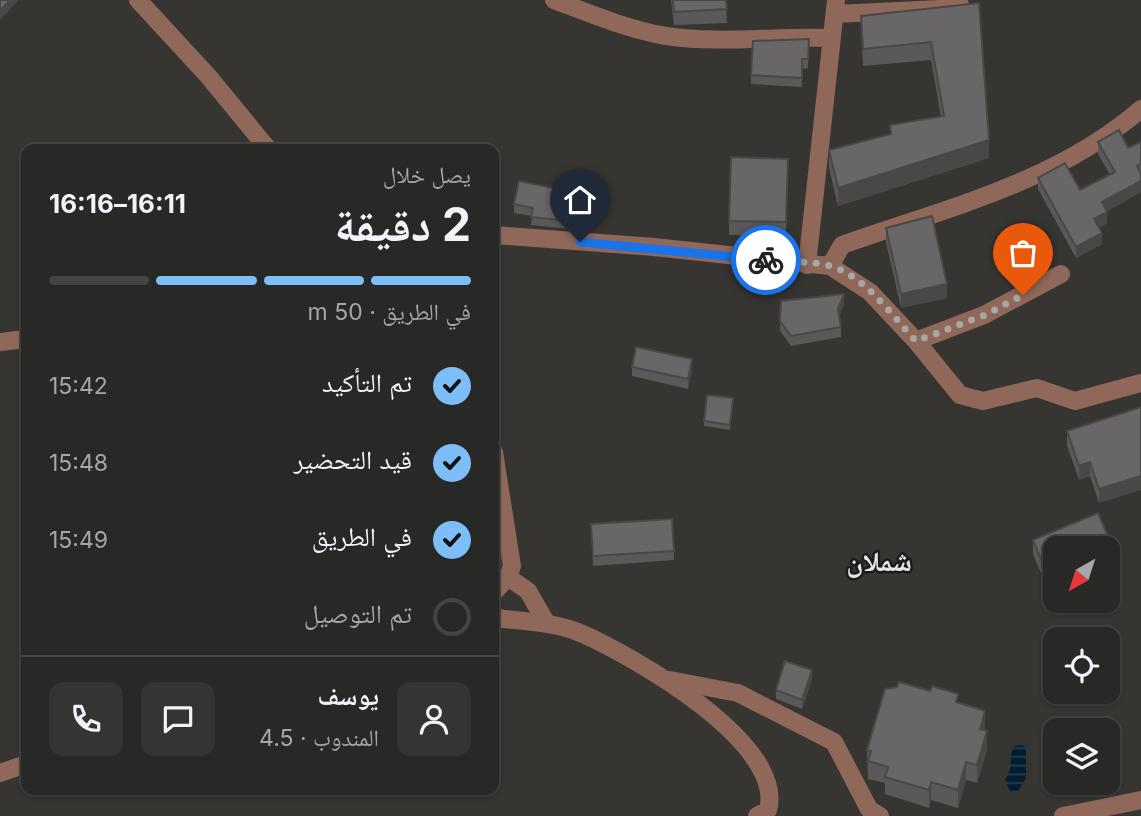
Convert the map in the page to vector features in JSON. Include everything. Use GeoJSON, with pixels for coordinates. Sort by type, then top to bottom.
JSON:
{"type":"FeatureCollection","features":[{"type":"Feature","properties":{"kind":"street"},"geometry":{"type":"LineString","coordinates":[[138,0],[209,76],[264,144]]}},
{"type":"Feature","properties":{"kind":"street"},"geometry":{"type":"LineString","coordinates":[[554,0],[664,36],[705,39],[831,38]]}},
{"type":"Feature","properties":{"kind":"street"},"geometry":{"type":"LineString","coordinates":[[807,265],[835,7],[961,8],[958,0]]}},
{"type":"Feature","properties":{"kind":"street"},"geometry":{"type":"LineString","coordinates":[[830,266],[842,245],[1010,189],[1095,145],[1141,109]]}},
{"type":"Feature","properties":{"kind":"street"},"geometry":{"type":"LineString","coordinates":[[499,235],[654,247],[830,266],[870,292],[916,341],[960,395],[983,401],[1037,388],[1075,401],[1141,383]]}},
{"type":"Feature","properties":{"kind":"street"},"geometry":{"type":"LineString","coordinates":[[916,341],[985,315],[1061,274]]}},
{"type":"Feature","properties":{"kind":"street"},"geometry":{"type":"LineString","coordinates":[[0,342],[21,340]]}},
{"type":"Feature","properties":{"kind":"street"},"geometry":{"type":"LineString","coordinates":[[499,484],[512,566],[508,577],[499,587]]}},
{"type":"Feature","properties":{"kind":"street"},"geometry":{"type":"LineString","coordinates":[[508,577],[528,592],[547,624]]}},
{"type":"Feature","properties":{"kind":"street"},"geometry":{"type":"LineString","coordinates":[[499,619],[547,624],[582,633],[669,680],[738,739],[758,764],[771,798],[768,810],[757,816]]}},
{"type":"Feature","properties":{"kind":"street"},"geometry":{"type":"LineString","coordinates":[[669,680],[738,693],[834,742],[869,809],[880,816]]}},
{"type":"Feature","properties":{"kind":"street"},"geometry":{"type":"LineString","coordinates":[[0,773],[21,766]]}},
{"type":"Feature","properties":{"kind":"street"},"geometry":{"type":"LineString","coordinates":[[1063,816],[1141,800]]}},
{"type":"Feature","properties":{"kind":"water"},"geometry":{"type":"Polygon","coordinates":[[[1014,746],[1026,747],[1026,778],[1018,791],[1010,792],[1005,779],[1012,750],[1014,746]]]}},
{"type":"Feature","properties":{"kind":"building"},"geometry":{"type":"Polygon","coordinates":[[[0,0],[10,0],[0,11],[0,0]]]}},
{"type":"Feature","properties":{"kind":"building"},"geometry":{"type":"Polygon","coordinates":[[[673,0],[726,0],[727,9],[674,12],[673,0]]]}},
{"type":"Feature","properties":{"kind":"building"},"geometry":{"type":"Polygon","coordinates":[[[979,3],[989,140],[838,188],[829,150],[891,134],[890,125],[944,116],[931,42],[863,49],[861,16],[979,3]]]}},
{"type":"Feature","properties":{"kind":"building"},"geometry":{"type":"Polygon","coordinates":[[[809,39],[808,59],[802,59],[802,78],[751,75],[753,41],[809,39]]]}},
{"type":"Feature","properties":{"kind":"building"},"geometry":{"type":"Polygon","coordinates":[[[1119,130],[1128,148],[1141,142],[1141,164],[1137,166],[1141,181],[1102,202],[1107,212],[1094,219],[1102,233],[1076,247],[1038,178],[1065,163],[1080,190],[1115,172],[1098,142],[1119,130]]]}},
{"type":"Feature","properties":{"kind":"building"},"geometry":{"type":"Polygon","coordinates":[[[731,157],[788,159],[786,222],[729,221],[731,157]]]}},
{"type":"Feature","properties":{"kind":"building"},"geometry":{"type":"Polygon","coordinates":[[[519,181],[577,193],[571,221],[531,217],[533,208],[514,204],[519,181]]]}},
{"type":"Feature","properties":{"kind":"building"},"geometry":{"type":"Polygon","coordinates":[[[932,216],[947,284],[901,294],[886,228],[932,216]]]}},
{"type":"Feature","properties":{"kind":"building"},"geometry":{"type":"Polygon","coordinates":[[[844,294],[838,309],[841,327],[791,336],[780,321],[781,301],[844,294]]]}},
{"type":"Feature","properties":{"kind":"building"},"geometry":{"type":"Polygon","coordinates":[[[636,347],[692,359],[688,379],[632,367],[636,347]]]}},
{"type":"Feature","properties":{"kind":"building"},"geometry":{"type":"Polygon","coordinates":[[[707,395],[733,398],[730,425],[704,421],[707,395]]]}},
{"type":"Feature","properties":{"kind":"building"},"geometry":{"type":"Polygon","coordinates":[[[1141,407],[1141,476],[1099,489],[1090,462],[1079,466],[1067,431],[1141,407]]]}},
{"type":"Feature","properties":{"kind":"building"},"geometry":{"type":"Polygon","coordinates":[[[1098,513],[1108,536],[1043,536],[1043,564],[1033,540],[1098,513]]]}},
{"type":"Feature","properties":{"kind":"building"},"geometry":{"type":"Polygon","coordinates":[[[672,519],[674,551],[593,556],[591,524],[672,519]]]}},
{"type":"Feature","properties":{"kind":"building"},"geometry":{"type":"Polygon","coordinates":[[[785,661],[812,670],[802,700],[776,690],[785,661]]]}},
{"type":"Feature","properties":{"kind":"building"},"geometry":{"type":"Polygon","coordinates":[[[899,682],[930,691],[932,686],[958,694],[956,702],[985,711],[980,729],[987,731],[977,765],[966,762],[958,790],[931,782],[929,790],[885,777],[888,767],[868,761],[871,751],[867,750],[885,689],[897,687],[899,682]]]}},
{"type":"Feature","properties":{"kind":"way so far"},"geometry":{"type":"LineString","coordinates":[[766,260],[830,266],[849,276],[870,292],[916,341],[985,315],[1023,295]]}},
{"type":"Feature","properties":{"kind":"district","name":"شملان"},"geometry":{"type":"Point","coordinates":[879,561]}},
{"type":"Feature","properties":{"kind":"route"},"geometry":{"type":"LineString","coordinates":[[580,242],[654,247],[766,260]]}}]}
